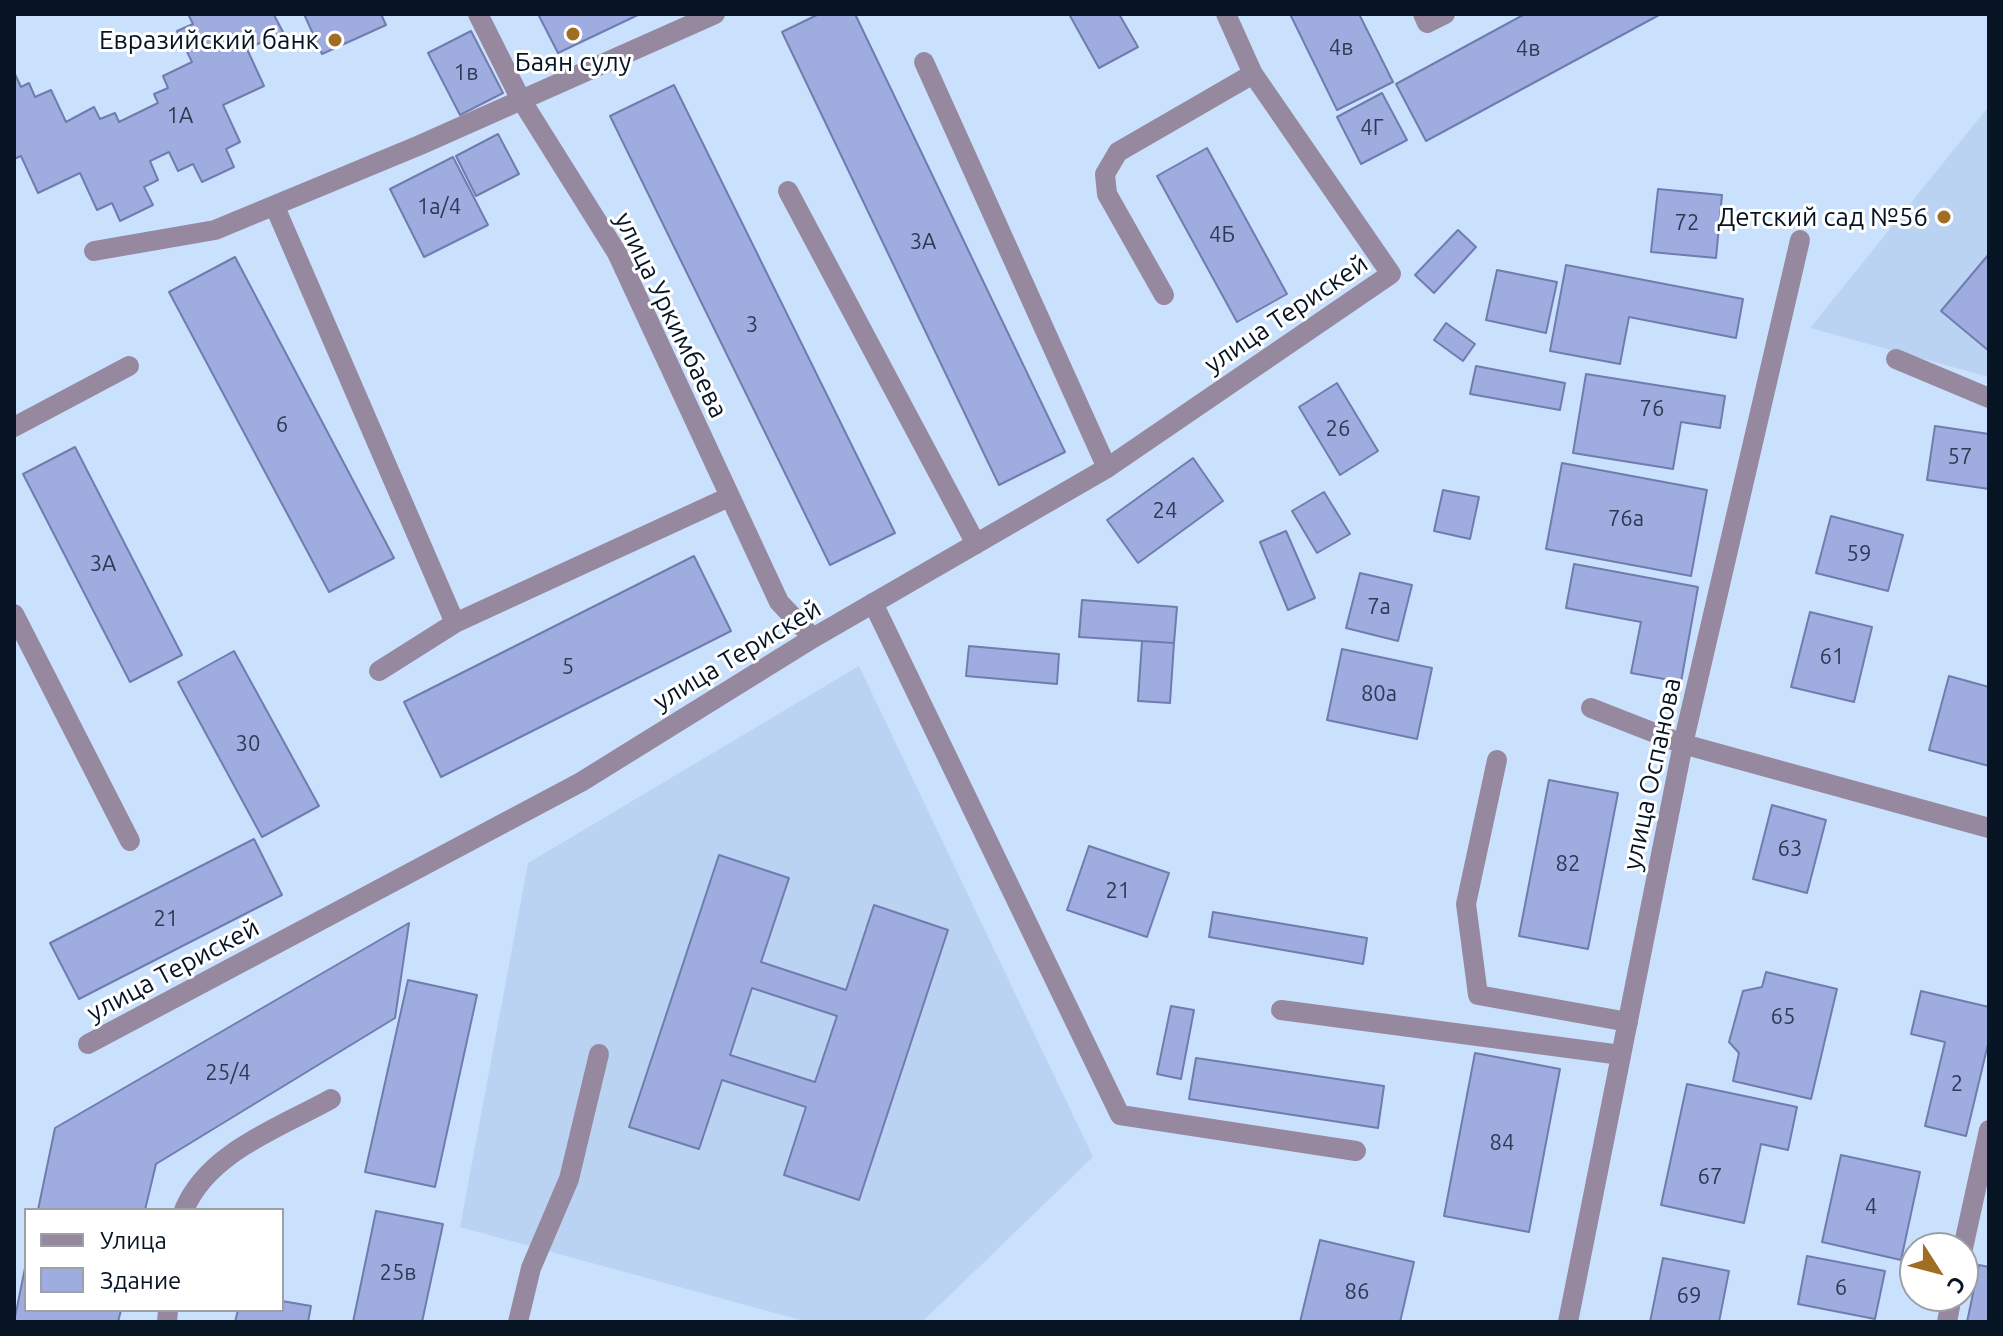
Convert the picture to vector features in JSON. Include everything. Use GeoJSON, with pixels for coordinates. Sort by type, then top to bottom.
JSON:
{"type":"FeatureCollection","features":[{"type":"Feature","properties":{"kind":"street","name":"улица Уркимбаева"},"geometry":{"type":"LineString","coordinates":[[478,14],[520,98],[617,253],[779,602],[813,638]]}},
{"type":"Feature","properties":{"kind":"street"},"geometry":{"type":"LineString","coordinates":[[94,251],[215,230],[275,207],[715,14]]}},
{"type":"Feature","properties":{"kind":"street"},"geometry":{"type":"LineString","coordinates":[[1164,295],[1107,194],[1105,174],[1118,152],[1253,74],[1226,14]]}},
{"type":"Feature","properties":{"kind":"street"},"geometry":{"type":"LineString","coordinates":[[1423,14],[1427,23],[1445,14]]}},
{"type":"Feature","properties":{"kind":"street"},"geometry":{"type":"LineString","coordinates":[[924,62],[1107,468]]}},
{"type":"Feature","properties":{"kind":"street","name":"улица Терискей"},"geometry":{"type":"LineString","coordinates":[[88,1044],[581,782],[813,638],[1107,468],[1391,274],[1253,74]]}},
{"type":"Feature","properties":{"kind":"street"},"geometry":{"type":"LineString","coordinates":[[788,191],[976,544]]}},
{"type":"Feature","properties":{"kind":"street"},"geometry":{"type":"LineString","coordinates":[[275,207],[455,623]]}},
{"type":"Feature","properties":{"kind":"street","name":"улица Оспанова"},"geometry":{"type":"LineString","coordinates":[[1568,1322],[1683,744],[1800,240]]}},
{"type":"Feature","properties":{"kind":"street"},"geometry":{"type":"LineString","coordinates":[[1896,359],[1989,398]]}},
{"type":"Feature","properties":{"kind":"street"},"geometry":{"type":"LineString","coordinates":[[14,427],[129,366]]}},
{"type":"Feature","properties":{"kind":"street"},"geometry":{"type":"LineString","coordinates":[[379,671],[455,623],[729,497]]}},
{"type":"Feature","properties":{"kind":"street"},"geometry":{"type":"LineString","coordinates":[[873,603],[1120,1115],[1356,1151]]}},
{"type":"Feature","properties":{"kind":"street"},"geometry":{"type":"LineString","coordinates":[[14,614],[130,841]]}},
{"type":"Feature","properties":{"kind":"street"},"geometry":{"type":"LineString","coordinates":[[1591,708],[1683,744],[1989,828]]}},
{"type":"Feature","properties":{"kind":"street"},"geometry":{"type":"LineString","coordinates":[[1497,760],[1466,904],[1478,995],[1628,1022]]}},
{"type":"Feature","properties":{"kind":"street"},"geometry":{"type":"LineString","coordinates":[[1281,1010],[1621,1055]]}},
{"type":"Feature","properties":{"kind":"street"},"geometry":{"type":"LineString","coordinates":[[518,1322],[531,1268],[569,1179],[599,1054]]}},
{"type":"Feature","properties":{"kind":"street"},"geometry":{"type":"LineString","coordinates":[[185,1208],[195,1186],[213,1166],[331,1099]]}},
{"type":"Feature","properties":{"kind":"street"},"geometry":{"type":"LineString","coordinates":[[1967,1232],[1986,1158],[1989,1130]]}},
{"type":"Feature","properties":{"kind":"shaded area","name":"Детский сад №56"},"geometry":{"type":"Polygon","coordinates":[[[1989,106],[1989,377],[1810,328],[1989,106]]]}},
{"type":"Feature","properties":{"kind":"shaded area"},"geometry":{"type":"Polygon","coordinates":[[[859,666],[1093,1157],[922,1322],[808,1322],[460,1227],[528,863],[859,666]]]}},
{"type":"Feature","properties":{"kind":"building"},"geometry":{"type":"Polygon","coordinates":[[[188,14],[277,14],[274,15],[283,32],[247,49],[264,86],[223,105],[240,142],[226,149],[234,167],[202,182],[193,164],[178,171],[169,152],[150,161],[158,180],[144,187],[153,205],[120,221],[112,203],[97,210],[80,173],[38,193],[21,156],[14,159],[14,72],[21,87],[29,83],[35,97],[51,90],[66,122],[94,107],[100,119],[115,113],[119,122],[158,103],[154,94],[168,88],[163,76],[192,62],[177,31],[193,24],[188,14]]]}},
{"type":"Feature","properties":{"kind":"building","name":"Евразийский банк"},"geometry":{"type":"Polygon","coordinates":[[[304,14],[381,14],[386,25],[322,54],[304,14]]]}},
{"type":"Feature","properties":{"kind":"building","name":"Баян сулу"},"geometry":{"type":"Polygon","coordinates":[[[538,14],[640,14],[558,53],[538,14]]]}},
{"type":"Feature","properties":{"kind":"building"},"geometry":{"type":"Polygon","coordinates":[[[819,14],[855,14],[1065,452],[999,485],[782,32],[819,14]]]}},
{"type":"Feature","properties":{"kind":"building"},"geometry":{"type":"Polygon","coordinates":[[[1069,14],[1119,14],[1138,47],[1099,68],[1069,14]]]}},
{"type":"Feature","properties":{"kind":"building"},"geometry":{"type":"Polygon","coordinates":[[[1290,14],[1359,14],[1393,82],[1337,110],[1290,14]]]}},
{"type":"Feature","properties":{"kind":"building"},"geometry":{"type":"Polygon","coordinates":[[[1525,14],[1661,14],[1426,141],[1396,84],[1525,14]]]}},
{"type":"Feature","properties":{"kind":"building"},"geometry":{"type":"Polygon","coordinates":[[[471,31],[503,93],[460,115],[428,53],[471,31]]]}},
{"type":"Feature","properties":{"kind":"building"},"geometry":{"type":"Polygon","coordinates":[[[674,85],[895,533],[830,565],[610,116],[674,85]]]}},
{"type":"Feature","properties":{"kind":"building"},"geometry":{"type":"Polygon","coordinates":[[[1382,93],[1407,140],[1361,164],[1337,117],[1382,93]]]}},
{"type":"Feature","properties":{"kind":"building"},"geometry":{"type":"Polygon","coordinates":[[[498,134],[519,174],[476,196],[456,156],[498,134]]]}},
{"type":"Feature","properties":{"kind":"building"},"geometry":{"type":"Polygon","coordinates":[[[1207,148],[1287,294],[1237,322],[1157,176],[1207,148]]]}},
{"type":"Feature","properties":{"kind":"building"},"geometry":{"type":"Polygon","coordinates":[[[453,157],[488,225],[424,257],[390,189],[453,157]]]}},
{"type":"Feature","properties":{"kind":"building"},"geometry":{"type":"Polygon","coordinates":[[[1658,189],[1722,195],[1716,258],[1651,252],[1658,189]]]}},
{"type":"Feature","properties":{"kind":"building"},"geometry":{"type":"Polygon","coordinates":[[[1458,230],[1476,247],[1434,293],[1415,275],[1458,230]]]}},
{"type":"Feature","properties":{"kind":"building"},"geometry":{"type":"Polygon","coordinates":[[[1989,254],[1989,351],[1941,311],[1989,254]]]}},
{"type":"Feature","properties":{"kind":"building"},"geometry":{"type":"Polygon","coordinates":[[[235,257],[394,558],[329,592],[169,292],[235,257]]]}},
{"type":"Feature","properties":{"kind":"building"},"geometry":{"type":"Polygon","coordinates":[[[1566,265],[1743,299],[1736,338],[1629,317],[1620,364],[1550,351],[1566,265]]]}},
{"type":"Feature","properties":{"kind":"building"},"geometry":{"type":"Polygon","coordinates":[[[1497,270],[1557,282],[1546,333],[1486,320],[1497,270]]]}},
{"type":"Feature","properties":{"kind":"building"},"geometry":{"type":"Polygon","coordinates":[[[1446,323],[1475,344],[1463,361],[1434,340],[1446,323]]]}},
{"type":"Feature","properties":{"kind":"building"},"geometry":{"type":"Polygon","coordinates":[[[1476,366],[1565,383],[1560,410],[1470,394],[1476,366]]]}},
{"type":"Feature","properties":{"kind":"building"},"geometry":{"type":"Polygon","coordinates":[[[1586,374],[1725,396],[1720,428],[1681,422],[1673,469],[1573,453],[1586,374]]]}},
{"type":"Feature","properties":{"kind":"building"},"geometry":{"type":"Polygon","coordinates":[[[1337,383],[1378,451],[1340,475],[1299,407],[1337,383]]]}},
{"type":"Feature","properties":{"kind":"building"},"geometry":{"type":"Polygon","coordinates":[[[1935,426],[1989,434],[1989,489],[1927,480],[1935,426]]]}},
{"type":"Feature","properties":{"kind":"building"},"geometry":{"type":"Polygon","coordinates":[[[75,447],[182,655],[130,682],[23,474],[75,447]]]}},
{"type":"Feature","properties":{"kind":"building"},"geometry":{"type":"Polygon","coordinates":[[[1193,458],[1223,501],[1138,563],[1107,520],[1193,458]]]}},
{"type":"Feature","properties":{"kind":"building"},"geometry":{"type":"Polygon","coordinates":[[[1562,463],[1707,490],[1691,576],[1546,549],[1562,463]]]}},
{"type":"Feature","properties":{"kind":"building"},"geometry":{"type":"Polygon","coordinates":[[[1443,490],[1479,497],[1470,539],[1434,531],[1443,490]]]}},
{"type":"Feature","properties":{"kind":"building"},"geometry":{"type":"Polygon","coordinates":[[[1324,492],[1350,534],[1317,553],[1292,511],[1324,492]]]}},
{"type":"Feature","properties":{"kind":"building"},"geometry":{"type":"Polygon","coordinates":[[[1831,516],[1903,535],[1888,591],[1816,573],[1831,516]]]}},
{"type":"Feature","properties":{"kind":"building"},"geometry":{"type":"Polygon","coordinates":[[[1286,531],[1315,598],[1288,610],[1260,542],[1286,531]]]}},
{"type":"Feature","properties":{"kind":"building"},"geometry":{"type":"Polygon","coordinates":[[[694,556],[731,631],[441,777],[404,702],[694,556]]]}},
{"type":"Feature","properties":{"kind":"building"},"geometry":{"type":"Polygon","coordinates":[[[1574,564],[1698,587],[1681,682],[1631,673],[1641,622],[1566,608],[1574,564]]]}},
{"type":"Feature","properties":{"kind":"building"},"geometry":{"type":"Polygon","coordinates":[[[1360,573],[1412,585],[1398,641],[1346,628],[1360,573]]]}},
{"type":"Feature","properties":{"kind":"building"},"geometry":{"type":"Polygon","coordinates":[[[1082,600],[1177,607],[1174,643],[1079,637],[1082,600]]]}},
{"type":"Feature","properties":{"kind":"building"},"geometry":{"type":"Polygon","coordinates":[[[1810,612],[1872,627],[1854,702],[1791,687],[1810,612]]]}},
{"type":"Feature","properties":{"kind":"building"},"geometry":{"type":"Polygon","coordinates":[[[1142,641],[1174,643],[1170,703],[1138,701],[1142,641]]]}},
{"type":"Feature","properties":{"kind":"building"},"geometry":{"type":"Polygon","coordinates":[[[969,646],[1059,654],[1057,684],[966,676],[969,646]]]}},
{"type":"Feature","properties":{"kind":"building"},"geometry":{"type":"Polygon","coordinates":[[[1342,649],[1432,668],[1417,739],[1327,720],[1342,649]]]}},
{"type":"Feature","properties":{"kind":"building"},"geometry":{"type":"Polygon","coordinates":[[[234,651],[319,806],[262,837],[178,682],[234,651]]]}},
{"type":"Feature","properties":{"kind":"building"},"geometry":{"type":"Polygon","coordinates":[[[1949,676],[1989,687],[1989,766],[1929,750],[1949,676]]]}},
{"type":"Feature","properties":{"kind":"building"},"geometry":{"type":"Polygon","coordinates":[[[1549,780],[1618,793],[1588,949],[1519,936],[1549,780]]]}},
{"type":"Feature","properties":{"kind":"building"},"geometry":{"type":"Polygon","coordinates":[[[1772,805],[1826,820],[1807,893],[1753,879],[1772,805]]]}},
{"type":"Feature","properties":{"kind":"building"},"geometry":{"type":"Polygon","coordinates":[[[254,839],[282,895],[79,999],[50,943],[254,839]]]}},
{"type":"Feature","properties":{"kind":"building"},"geometry":{"type":"Polygon","coordinates":[[[1089,846],[1169,873],[1147,937],[1067,910],[1089,846]]]}},
{"type":"Feature","properties":{"kind":"building"},"geometry":{"type":"Polygon","coordinates":[[[719,855],[789,878],[761,962],[846,990],[874,905],[948,930],[859,1200],[784,1175],[806,1107],[722,1080],[699,1149],[629,1127],[719,855]],[[752,988],[730,1055],[815,1082],[837,1016],[752,988]]]}},
{"type":"Feature","properties":{"kind":"building"},"geometry":{"type":"Polygon","coordinates":[[[1213,912],[1367,938],[1363,964],[1209,937],[1213,912]]]}},
{"type":"Feature","properties":{"kind":"building"},"geometry":{"type":"Polygon","coordinates":[[[409,923],[395,1018],[156,1164],[145,1208],[38,1208],[55,1128],[409,923]]]}},
{"type":"Feature","properties":{"kind":"building"},"geometry":{"type":"Polygon","coordinates":[[[1766,972],[1837,989],[1811,1099],[1733,1081],[1739,1053],[1729,1042],[1743,991],[1762,987],[1766,972]]]}},
{"type":"Feature","properties":{"kind":"building"},"geometry":{"type":"Polygon","coordinates":[[[408,980],[477,995],[435,1187],[365,1172],[408,980]]]}},
{"type":"Feature","properties":{"kind":"building"},"geometry":{"type":"Polygon","coordinates":[[[1921,991],[1989,1007],[1989,1040],[1966,1136],[1925,1126],[1945,1042],[1911,1034],[1921,991]]]}},
{"type":"Feature","properties":{"kind":"building"},"geometry":{"type":"Polygon","coordinates":[[[1171,1006],[1194,1010],[1181,1079],[1157,1074],[1171,1006]]]}},
{"type":"Feature","properties":{"kind":"building"},"geometry":{"type":"Polygon","coordinates":[[[1475,1053],[1560,1069],[1529,1232],[1444,1216],[1475,1053]]]}},
{"type":"Feature","properties":{"kind":"building"},"geometry":{"type":"Polygon","coordinates":[[[1196,1058],[1384,1086],[1378,1128],[1189,1099],[1196,1058]]]}},
{"type":"Feature","properties":{"kind":"building"},"geometry":{"type":"Polygon","coordinates":[[[1687,1084],[1797,1107],[1788,1150],[1761,1144],[1744,1223],[1661,1205],[1687,1084]]]}},
{"type":"Feature","properties":{"kind":"building"},"geometry":{"type":"Polygon","coordinates":[[[1841,1155],[1920,1172],[1907,1232],[1899,1232],[1899,1260],[1822,1242],[1841,1155]]]}},
{"type":"Feature","properties":{"kind":"building"},"geometry":{"type":"Polygon","coordinates":[[[376,1211],[443,1224],[422,1322],[353,1322],[376,1211]]]}},
{"type":"Feature","properties":{"kind":"building"},"geometry":{"type":"Polygon","coordinates":[[[1320,1240],[1414,1262],[1400,1322],[1300,1322],[1320,1240]]]}},
{"type":"Feature","properties":{"kind":"building"},"geometry":{"type":"Polygon","coordinates":[[[1807,1256],[1885,1271],[1875,1319],[1798,1304],[1807,1256]]]}},
{"type":"Feature","properties":{"kind":"building"},"geometry":{"type":"Polygon","coordinates":[[[1663,1258],[1729,1271],[1719,1322],[1650,1322],[1663,1258]]]}},
{"type":"Feature","properties":{"kind":"building"},"geometry":{"type":"Polygon","coordinates":[[[1979,1265],[1989,1267],[1989,1322],[1967,1322],[1969,1312],[1979,1312],[1979,1265]]]}},
{"type":"Feature","properties":{"kind":"building"},"geometry":{"type":"Polygon","coordinates":[[[24,1273],[24,1312],[120,1312],[118,1322],[14,1322],[24,1273]]]}},
{"type":"Feature","properties":{"kind":"building"},"geometry":{"type":"Polygon","coordinates":[[[284,1301],[311,1306],[308,1322],[235,1322],[238,1312],[284,1312],[284,1301]]]}},
{"type":"Feature","properties":{"kind":"place","name":"Баян сулу"},"geometry":{"type":"Point","coordinates":[573,34]}},
{"type":"Feature","properties":{"kind":"place","name":"Евразийский банк"},"geometry":{"type":"Point","coordinates":[335,40]}},
{"type":"Feature","properties":{"kind":"place","name":"Детский сад №56"},"geometry":{"type":"Point","coordinates":[1944,217]}}]}
